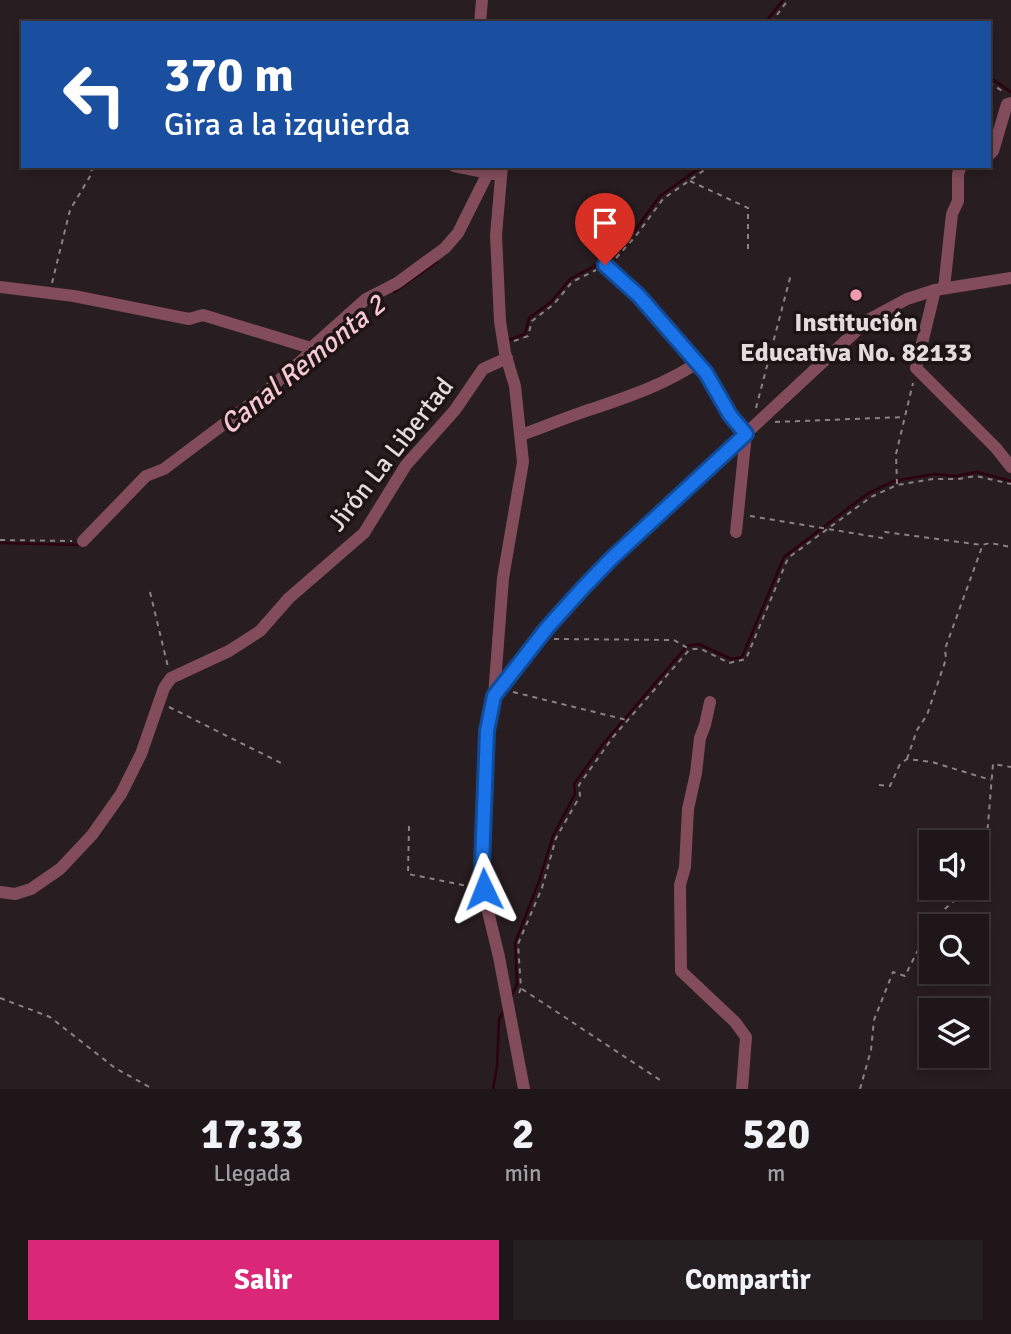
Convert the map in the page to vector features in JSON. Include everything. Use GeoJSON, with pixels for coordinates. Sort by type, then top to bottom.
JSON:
{"type":"FeatureCollection","features":[{"type":"Feature","properties":{"kind":"street"},"geometry":{"type":"LineString","coordinates":[[480,21],[482,0]]}},
{"type":"Feature","properties":{"kind":"street"},"geometry":{"type":"LineString","coordinates":[[991,153],[1007,104],[1011,101]]}},
{"type":"Feature","properties":{"kind":"street"},"geometry":{"type":"LineString","coordinates":[[468,168],[497,172]]}},
{"type":"Feature","properties":{"kind":"street"},"geometry":{"type":"LineString","coordinates":[[960,168],[958,201],[953,214],[939,289],[916,368],[996,448],[1011,467]]}},
{"type":"Feature","properties":{"kind":"street"},"geometry":{"type":"LineString","coordinates":[[83,541],[146,476],[164,469],[261,396],[366,299],[397,283],[445,248],[458,233],[497,172]]}},
{"type":"Feature","properties":{"kind":"street"},"geometry":{"type":"LineString","coordinates":[[497,172],[496,235],[500,321],[515,386],[523,462],[503,578],[496,693],[487,731],[482,863],[484,889],[524,1089]]}},
{"type":"Feature","properties":{"kind":"street"},"geometry":{"type":"LineString","coordinates":[[605,265],[639,296],[706,373],[730,415],[746,434],[736,532]]}},
{"type":"Feature","properties":{"kind":"street"},"geometry":{"type":"LineString","coordinates":[[496,693],[539,639],[611,559],[868,320],[908,299],[939,289],[1011,278]]}},
{"type":"Feature","properties":{"kind":"street"},"geometry":{"type":"LineString","coordinates":[[0,287],[50,293],[189,319],[203,315],[311,348]]}},
{"type":"Feature","properties":{"kind":"street","name":"Jirón La Libertad"},"geometry":{"type":"LineString","coordinates":[[171,678],[229,651],[260,631],[289,598],[364,533],[406,465],[455,410],[484,369],[507,358]]}},
{"type":"Feature","properties":{"kind":"street"},"geometry":{"type":"LineString","coordinates":[[521,435],[623,400],[675,378],[697,363]]}},
{"type":"Feature","properties":{"kind":"street"},"geometry":{"type":"LineString","coordinates":[[0,892],[15,894],[31,889],[60,869],[92,835],[121,794],[141,754],[158,702],[171,678]]}},
{"type":"Feature","properties":{"kind":"street"},"geometry":{"type":"LineString","coordinates":[[710,702],[700,738],[688,810],[685,867],[680,885],[681,971],[735,1022],[746,1037],[742,1089]]}},
{"type":"Feature","properties":{"kind":"path"},"geometry":{"type":"LineString","coordinates":[[772,21],[788,0]]}},
{"type":"Feature","properties":{"kind":"path"},"geometry":{"type":"LineString","coordinates":[[991,84],[1011,101]]}},
{"type":"Feature","properties":{"kind":"path"},"geometry":{"type":"LineString","coordinates":[[50,293],[70,210],[92,173],[91,168]]}},
{"type":"Feature","properties":{"kind":"path"},"geometry":{"type":"LineString","coordinates":[[690,181],[748,208],[748,252]]}},
{"type":"Feature","properties":{"kind":"path"},"geometry":{"type":"LineString","coordinates":[[791,274],[756,408],[759,422],[905,417]]}},
{"type":"Feature","properties":{"kind":"path"},"geometry":{"type":"LineString","coordinates":[[897,485],[896,454],[916,368]]}},
{"type":"Feature","properties":{"kind":"path"},"geometry":{"type":"LineString","coordinates":[[539,639],[674,640],[690,649],[701,649],[729,663],[746,659],[788,558],[871,498],[897,485],[933,479],[976,476],[1011,484]]}},
{"type":"Feature","properties":{"kind":"path"},"geometry":{"type":"LineString","coordinates":[[738,514],[882,538],[885,532],[1011,547]]}},
{"type":"Feature","properties":{"kind":"path"},"geometry":{"type":"LineString","coordinates":[[0,540],[83,541]]}},
{"type":"Feature","properties":{"kind":"path"},"geometry":{"type":"LineString","coordinates":[[879,785],[890,786],[900,764],[907,759],[917,730],[927,715],[946,659],[945,649],[982,545]]}},
{"type":"Feature","properties":{"kind":"path"},"geometry":{"type":"LineString","coordinates":[[150,592],[171,678]]}},
{"type":"Feature","properties":{"kind":"path"},"geometry":{"type":"LineString","coordinates":[[508,1012],[521,989],[519,944],[542,888],[556,838],[580,796],[579,785],[628,720],[690,649]]}},
{"type":"Feature","properties":{"kind":"path"},"geometry":{"type":"LineString","coordinates":[[496,693],[628,720]]}},
{"type":"Feature","properties":{"kind":"path"},"geometry":{"type":"LineString","coordinates":[[158,702],[285,765]]}},
{"type":"Feature","properties":{"kind":"path"},"geometry":{"type":"LineString","coordinates":[[907,759],[932,762],[992,780]]}},
{"type":"Feature","properties":{"kind":"path"},"geometry":{"type":"LineString","coordinates":[[939,914],[962,894],[982,896],[993,764],[1011,767]]}},
{"type":"Feature","properties":{"kind":"path"},"geometry":{"type":"LineString","coordinates":[[409,827],[408,874],[484,889]]}},
{"type":"Feature","properties":{"kind":"path"},"geometry":{"type":"LineString","coordinates":[[860,1089],[872,1050],[874,1020],[893,972],[905,976],[919,948]]}},
{"type":"Feature","properties":{"kind":"path"},"geometry":{"type":"LineString","coordinates":[[521,989],[663,1082]]}},
{"type":"Feature","properties":{"kind":"path"},"geometry":{"type":"LineString","coordinates":[[0,998],[50,1017],[114,1068],[153,1089]]}},
{"type":"Feature","properties":{"kind":"waterway","name":"Canal Remonta 2"},"geometry":{"type":"LineString","coordinates":[[767,21],[783,0]]}},
{"type":"Feature","properties":{"kind":"waterway"},"geometry":{"type":"LineString","coordinates":[[991,78],[1011,92]]}},
{"type":"Feature","properties":{"kind":"waterway"},"geometry":{"type":"LineString","coordinates":[[506,341],[525,334],[529,318],[551,302],[570,279],[611,257],[660,196],[699,168]]}},
{"type":"Feature","properties":{"kind":"waterway","name":"Canal Remonta 2"},"geometry":{"type":"LineString","coordinates":[[394,292],[437,262]]}},
{"type":"Feature","properties":{"kind":"waterway"},"geometry":{"type":"LineString","coordinates":[[511,997],[517,984],[515,943],[553,836],[575,794],[574,784],[603,744],[687,646],[699,644],[731,659],[742,657],[784,557],[867,494],[894,481],[934,474],[956,476],[977,472],[1011,481]]}},
{"type":"Feature","properties":{"kind":"waterway","name":"Canal Remonta 2"},"geometry":{"type":"LineString","coordinates":[[0,543],[82,545]]}},
{"type":"Feature","properties":{"kind":"waterway"},"geometry":{"type":"LineString","coordinates":[[493,1089],[499,1019],[505,1009]]}},
{"type":"Feature","properties":{"kind":"place","name":"Institución Educativa No. 82133"},"geometry":{"type":"Point","coordinates":[856,295]}},
{"type":"Feature","properties":{"kind":"route"},"geometry":{"type":"LineString","coordinates":[[484,889],[482,863],[487,731],[494,696],[547,628],[582,589],[746,434],[730,415],[706,373],[639,296],[605,265]]}}]}
